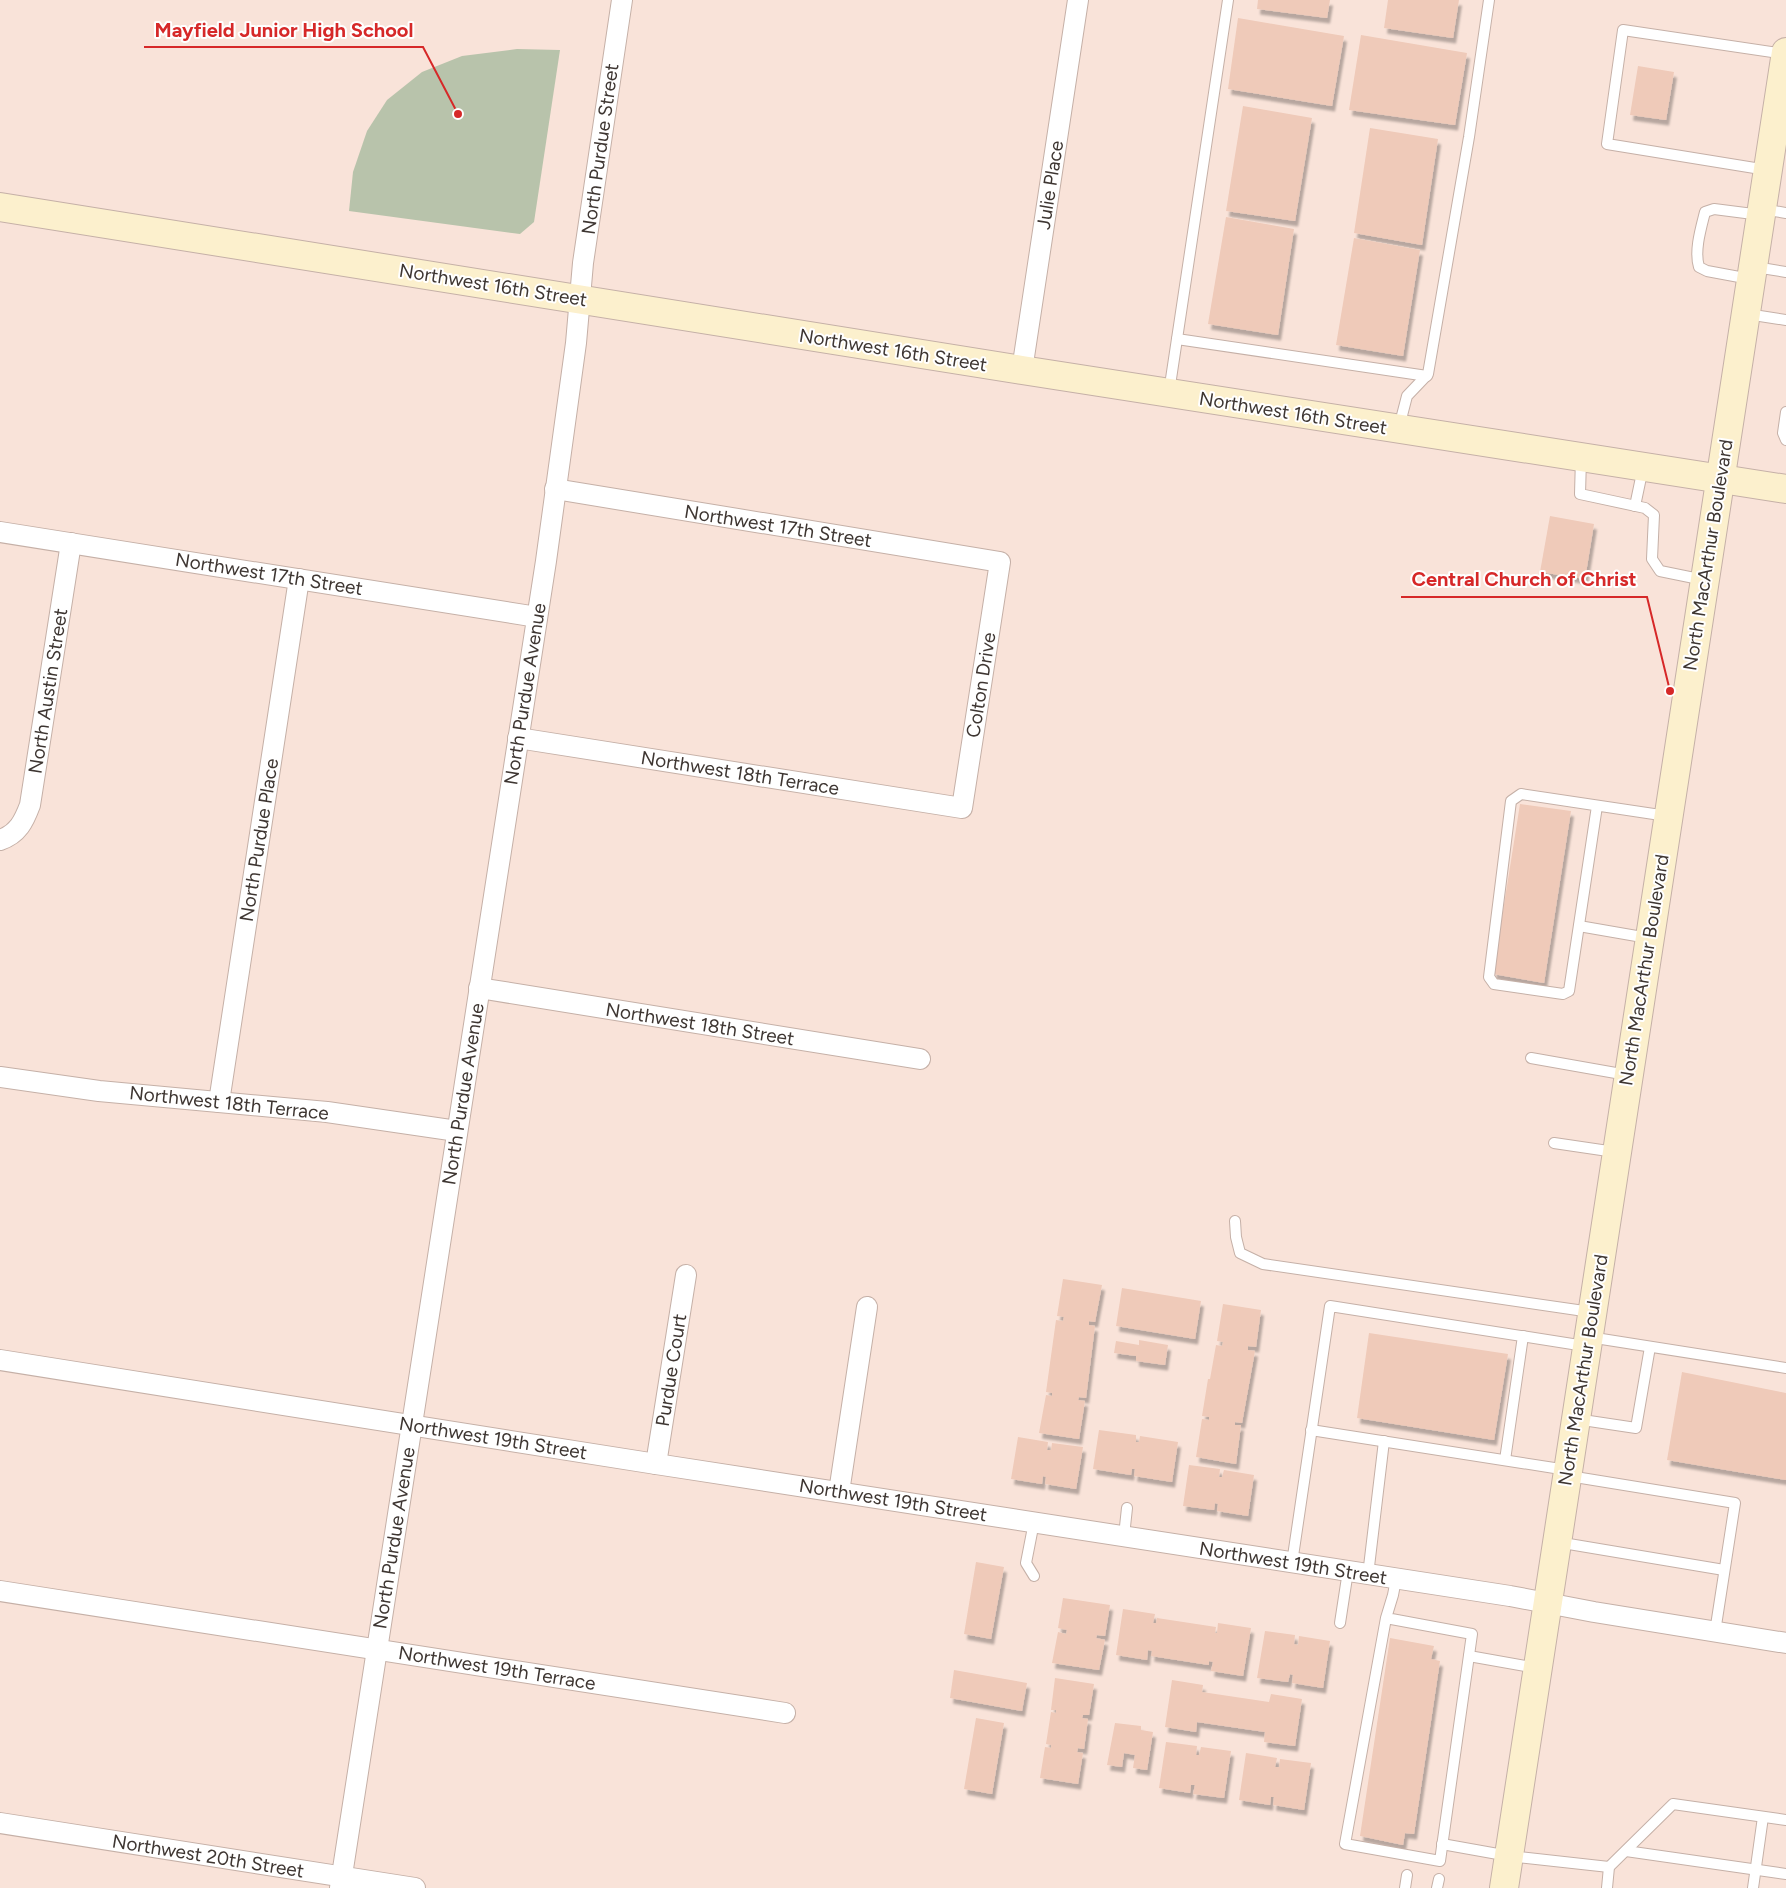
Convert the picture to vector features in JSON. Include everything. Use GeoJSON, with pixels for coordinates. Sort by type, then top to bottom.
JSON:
{"type":"FeatureCollection","features":[{"type":"Feature","properties":{"kind":"main road","name":"North MacArthur Boulevard"},"geometry":{"type":"LineString","coordinates":[[1504,1888],[1745,313],[1752,273],[1769,212],[1768,170],[1784,83],[1786,53]]}},
{"type":"Feature","properties":{"kind":"main road","name":"Northwest 16th Street"},"geometry":{"type":"LineString","coordinates":[[0,207],[1022,370],[1786,489]]}},
{"type":"Feature","properties":{"kind":"street","name":"North Purdue Street"},"geometry":{"type":"LineString","coordinates":[[580,299],[583,263],[622,0]]}},
{"type":"Feature","properties":{"kind":"street","name":"Julie Place"},"geometry":{"type":"LineString","coordinates":[[1022,370],[1078,0]]}},
{"type":"Feature","properties":{"kind":"street","name":"North Purdue Avenue"},"geometry":{"type":"LineString","coordinates":[[341,1882],[537,617],[576,343],[580,299]]}},
{"type":"Feature","properties":{"kind":"street","name":"Northwest 17th Street"},"geometry":{"type":"LineString","coordinates":[[555,489],[1000,562]]}},
{"type":"Feature","properties":{"kind":"street","name":"Northwest 17th Street"},"geometry":{"type":"LineString","coordinates":[[0,532],[537,617]]}},
{"type":"Feature","properties":{"kind":"street","name":"North Austin Street"},"geometry":{"type":"LineString","coordinates":[[6,837],[22,825],[30,805],[71,543]]}},
{"type":"Feature","properties":{"kind":"street","name":"Colton Drive"},"geometry":{"type":"LineString","coordinates":[[962,808],[1000,562]]}},
{"type":"Feature","properties":{"kind":"street","name":"North Purdue Place"},"geometry":{"type":"LineString","coordinates":[[219,1102],[299,579]]}},
{"type":"Feature","properties":{"kind":"street","name":"Northwest 18th Terrace"},"geometry":{"type":"LineString","coordinates":[[518,738],[962,808]]}},
{"type":"Feature","properties":{"kind":"street","name":"Northwest 18th Street"},"geometry":{"type":"LineString","coordinates":[[479,988],[920,1059]]}},
{"type":"Feature","properties":{"kind":"street","name":"Northwest 18th Terrace"},"geometry":{"type":"LineString","coordinates":[[0,1077],[91,1090],[327,1112],[457,1131]]}},
{"type":"Feature","properties":{"kind":"street","name":"Purdue Court"},"geometry":{"type":"LineString","coordinates":[[656,1464],[686,1275]]}},
{"type":"Feature","properties":{"kind":"street"},"geometry":{"type":"LineString","coordinates":[[838,1492],[867,1306]]}},
{"type":"Feature","properties":{"kind":"street","name":"Northwest 19th Street"},"geometry":{"type":"LineString","coordinates":[[0,1360],[1396,1579],[1786,1643]]}},
{"type":"Feature","properties":{"kind":"street","name":"Northwest 19th Terrace"},"geometry":{"type":"LineString","coordinates":[[0,1591],[786,1713]]}},
{"type":"Feature","properties":{"kind":"street","name":"Northwest 20th Street"},"geometry":{"type":"LineString","coordinates":[[0,1823],[341,1882],[415,1888]]}},
{"type":"Feature","properties":{"kind":"lane"},"geometry":{"type":"LineString","coordinates":[[1168,393],[1228,0]]}},
{"type":"Feature","properties":{"kind":"lane"},"geometry":{"type":"LineString","coordinates":[[1399,429],[1407,396],[1427,376],[1469,138],[1489,0]]}},
{"type":"Feature","properties":{"kind":"lane"},"geometry":{"type":"LineString","coordinates":[[1768,170],[1607,144],[1623,30],[1786,53]]}},
{"type":"Feature","properties":{"kind":"lane"},"geometry":{"type":"LineString","coordinates":[[1769,212],[1714,209],[1705,212],[1697,259],[1699,267],[1707,271],[1786,272]]}},
{"type":"Feature","properties":{"kind":"lane"},"geometry":{"type":"LineString","coordinates":[[1745,313],[1786,320]]}},
{"type":"Feature","properties":{"kind":"lane"},"geometry":{"type":"LineString","coordinates":[[1177,339],[1427,376]]}},
{"type":"Feature","properties":{"kind":"lane"},"geometry":{"type":"LineString","coordinates":[[1786,412],[1783,433],[1786,440]]}},
{"type":"Feature","properties":{"kind":"lane"},"geometry":{"type":"LineString","coordinates":[[1581,457],[1580,494],[1645,508],[1654,515],[1652,559],[1660,572],[1704,580]]}},
{"type":"Feature","properties":{"kind":"lane"},"geometry":{"type":"LineString","coordinates":[[1636,506],[1643,467]]}},
{"type":"Feature","properties":{"kind":"lane"},"geometry":{"type":"LineString","coordinates":[[1597,806],[1569,991],[1563,994],[1494,984],[1489,977],[1511,801],[1521,794],[1668,816]]}},
{"type":"Feature","properties":{"kind":"lane"},"geometry":{"type":"LineString","coordinates":[[1579,926],[1649,938]]}},
{"type":"Feature","properties":{"kind":"lane"},"geometry":{"type":"LineString","coordinates":[[1531,1058],[1628,1075]]}},
{"type":"Feature","properties":{"kind":"lane"},"geometry":{"type":"LineString","coordinates":[[1554,1143],[1616,1152]]}},
{"type":"Feature","properties":{"kind":"lane"},"geometry":{"type":"LineString","coordinates":[[1235,1221],[1240,1253],[1263,1264],[1588,1332],[1650,1347],[1786,1368]]}},
{"type":"Feature","properties":{"kind":"lane"},"geometry":{"type":"LineString","coordinates":[[1292,1563],[1330,1306],[1523,1336],[1588,1332]]}},
{"type":"Feature","properties":{"kind":"lane"},"geometry":{"type":"LineString","coordinates":[[1505,1460],[1523,1336]]}},
{"type":"Feature","properties":{"kind":"lane"},"geometry":{"type":"LineString","coordinates":[[1575,1419],[1636,1428],[1650,1347]]}},
{"type":"Feature","properties":{"kind":"lane"},"geometry":{"type":"LineString","coordinates":[[1311,1430],[1505,1460],[1567,1473],[1735,1502],[1715,1632]]}},
{"type":"Feature","properties":{"kind":"lane"},"geometry":{"type":"LineString","coordinates":[[1368,1575],[1384,1441]]}},
{"type":"Feature","properties":{"kind":"lane"},"geometry":{"type":"LineString","coordinates":[[1124,1536],[1128,1508]]}},
{"type":"Feature","properties":{"kind":"lane"},"geometry":{"type":"LineString","coordinates":[[1034,1522],[1026,1563],[1034,1576]]}},
{"type":"Feature","properties":{"kind":"lane"},"geometry":{"type":"LineString","coordinates":[[1556,1542],[1724,1570]]}},
{"type":"Feature","properties":{"kind":"lane"},"geometry":{"type":"LineString","coordinates":[[1340,1623],[1348,1572]]}},
{"type":"Feature","properties":{"kind":"lane"},"geometry":{"type":"LineString","coordinates":[[1386,1618],[1472,1634],[1440,1861],[1345,1844],[1386,1618],[1394,1595],[1396,1579]]}},
{"type":"Feature","properties":{"kind":"lane"},"geometry":{"type":"LineString","coordinates":[[1469,1656],[1537,1668]]}},
{"type":"Feature","properties":{"kind":"lane"},"geometry":{"type":"LineString","coordinates":[[1607,1888],[1609,1867],[1673,1804],[1786,1820]]}},
{"type":"Feature","properties":{"kind":"lane"},"geometry":{"type":"LineString","coordinates":[[1752,1888],[1763,1817]]}},
{"type":"Feature","properties":{"kind":"lane"},"geometry":{"type":"LineString","coordinates":[[1442,1844],[1509,1856],[1609,1867]]}},
{"type":"Feature","properties":{"kind":"lane"},"geometry":{"type":"LineString","coordinates":[[1626,1851],[1786,1874]]}},
{"type":"Feature","properties":{"kind":"lane"},"geometry":{"type":"LineString","coordinates":[[1405,1888],[1407,1876]]}},
{"type":"Feature","properties":{"kind":"green space"},"geometry":{"type":"Polygon","coordinates":[[[517,49],[560,50],[534,222],[520,234],[349,211],[353,172],[367,131],[387,100],[422,72],[462,56],[517,49]]]}},
{"type":"Feature","properties":{"kind":"building"},"geometry":{"type":"Polygon","coordinates":[[[1258,0],[1330,0],[1327,18],[1257,9],[1258,0]]]}},
{"type":"Feature","properties":{"kind":"building"},"geometry":{"type":"Polygon","coordinates":[[[1388,0],[1459,0],[1453,38],[1384,28],[1388,0]]]}},
{"type":"Feature","properties":{"kind":"building"},"geometry":{"type":"Polygon","coordinates":[[[1238,18],[1344,36],[1332,106],[1228,89],[1238,18]]]}},
{"type":"Feature","properties":{"kind":"building"},"geometry":{"type":"Polygon","coordinates":[[[1361,35],[1467,53],[1455,125],[1349,110],[1361,35]]]}},
{"type":"Feature","properties":{"kind":"building"},"geometry":{"type":"Polygon","coordinates":[[[1638,66],[1674,72],[1666,120],[1630,115],[1638,66]]]}},
{"type":"Feature","properties":{"kind":"building"},"geometry":{"type":"Polygon","coordinates":[[[1243,106],[1312,118],[1295,221],[1226,211],[1243,106]]]}},
{"type":"Feature","properties":{"kind":"building"},"geometry":{"type":"Polygon","coordinates":[[[1370,128],[1438,139],[1422,245],[1354,233],[1370,128]]]}},
{"type":"Feature","properties":{"kind":"building"},"geometry":{"type":"Polygon","coordinates":[[[1226,217],[1294,229],[1278,335],[1208,324],[1226,217]]]}},
{"type":"Feature","properties":{"kind":"building"},"geometry":{"type":"Polygon","coordinates":[[[1354,238],[1420,250],[1403,356],[1336,345],[1354,238]]]}},
{"type":"Feature","properties":{"kind":"building"},"geometry":{"type":"Polygon","coordinates":[[[1550,516],[1594,524],[1585,579],[1540,572],[1550,516]]]}},
{"type":"Feature","properties":{"kind":"building"},"geometry":{"type":"Polygon","coordinates":[[[1520,804],[1571,811],[1544,983],[1493,974],[1520,804]]]}},
{"type":"Feature","properties":{"kind":"building"},"geometry":{"type":"Polygon","coordinates":[[[1063,1279],[1102,1285],[1095,1322],[1089,1321],[1089,1325],[1095,1326],[1086,1398],[1079,1397],[1078,1400],[1085,1401],[1079,1439],[1039,1433],[1046,1395],[1052,1396],[1052,1393],[1046,1392],[1056,1320],[1063,1321],[1064,1317],[1057,1316],[1063,1279]]]}},
{"type":"Feature","properties":{"kind":"building"},"geometry":{"type":"Polygon","coordinates":[[[1122,1288],[1201,1301],[1195,1339],[1116,1326],[1122,1288]]]}},
{"type":"Feature","properties":{"kind":"building"},"geometry":{"type":"Polygon","coordinates":[[[1223,1304],[1261,1310],[1256,1347],[1248,1346],[1248,1350],[1255,1351],[1242,1423],[1235,1422],[1235,1425],[1241,1425],[1236,1464],[1196,1457],[1202,1419],[1209,1420],[1209,1417],[1202,1416],[1208,1379],[1210,1379],[1216,1345],[1222,1346],[1223,1342],[1217,1341],[1223,1304]]]}},
{"type":"Feature","properties":{"kind":"building"},"geometry":{"type":"Polygon","coordinates":[[[1369,1333],[1508,1354],[1494,1440],[1357,1418],[1369,1333]]]}},
{"type":"Feature","properties":{"kind":"building"},"geometry":{"type":"Polygon","coordinates":[[[1139,1340],[1168,1345],[1165,1365],[1136,1361],[1136,1356],[1114,1353],[1116,1341],[1139,1345],[1139,1340]]]}},
{"type":"Feature","properties":{"kind":"building"},"geometry":{"type":"Polygon","coordinates":[[[1682,1372],[1786,1393],[1786,1480],[1667,1460],[1682,1372]]]}},
{"type":"Feature","properties":{"kind":"building"},"geometry":{"type":"Polygon","coordinates":[[[1099,1430],[1136,1435],[1136,1442],[1139,1442],[1140,1436],[1178,1442],[1172,1482],[1134,1476],[1135,1469],[1132,1469],[1131,1475],[1093,1469],[1099,1430]]]}},
{"type":"Feature","properties":{"kind":"building"},"geometry":{"type":"Polygon","coordinates":[[[1018,1437],[1048,1442],[1047,1450],[1051,1450],[1052,1443],[1083,1447],[1076,1489],[1045,1484],[1046,1477],[1043,1476],[1042,1484],[1011,1479],[1018,1437]]]}},
{"type":"Feature","properties":{"kind":"building"},"geometry":{"type":"Polygon","coordinates":[[[1189,1465],[1220,1469],[1219,1477],[1222,1477],[1224,1470],[1254,1475],[1248,1516],[1217,1511],[1218,1504],[1215,1503],[1214,1510],[1183,1506],[1189,1465]]]}},
{"type":"Feature","properties":{"kind":"building"},"geometry":{"type":"Polygon","coordinates":[[[976,1562],[1004,1567],[991,1639],[964,1634],[976,1562]]]}},
{"type":"Feature","properties":{"kind":"building"},"geometry":{"type":"Polygon","coordinates":[[[1063,1598],[1110,1605],[1105,1636],[1097,1635],[1096,1638],[1105,1640],[1099,1670],[1052,1663],[1058,1632],[1066,1634],[1067,1630],[1058,1628],[1063,1598]]]}},
{"type":"Feature","properties":{"kind":"building"},"geometry":{"type":"Polygon","coordinates":[[[1123,1609],[1155,1614],[1153,1623],[1156,1623],[1157,1618],[1216,1627],[1215,1633],[1217,1633],[1218,1623],[1251,1628],[1243,1676],[1211,1671],[1213,1662],[1209,1661],[1209,1665],[1151,1656],[1152,1651],[1148,1650],[1147,1660],[1116,1655],[1123,1609]]]}},
{"type":"Feature","properties":{"kind":"building"},"geometry":{"type":"Polygon","coordinates":[[[1265,1631],[1295,1635],[1294,1644],[1298,1645],[1299,1636],[1330,1641],[1323,1688],[1292,1683],[1293,1675],[1290,1674],[1288,1682],[1257,1678],[1265,1631]]]}},
{"type":"Feature","properties":{"kind":"building"},"geometry":{"type":"Polygon","coordinates":[[[1390,1638],[1434,1646],[1431,1659],[1440,1661],[1414,1834],[1405,1833],[1403,1845],[1360,1836],[1390,1638]]]}},
{"type":"Feature","properties":{"kind":"building"},"geometry":{"type":"Polygon","coordinates":[[[954,1670],[1027,1683],[1022,1711],[950,1698],[954,1670]]]}},
{"type":"Feature","properties":{"kind":"building"},"geometry":{"type":"Polygon","coordinates":[[[1055,1678],[1094,1684],[1089,1715],[1083,1715],[1082,1718],[1088,1719],[1084,1749],[1078,1748],[1077,1752],[1083,1753],[1078,1784],[1040,1778],[1045,1747],[1051,1748],[1051,1745],[1046,1744],[1051,1712],[1056,1713],[1056,1710],[1051,1710],[1055,1678]]]}},
{"type":"Feature","properties":{"kind":"building"},"geometry":{"type":"Polygon","coordinates":[[[1172,1680],[1203,1685],[1202,1692],[1269,1702],[1271,1694],[1302,1699],[1295,1746],[1264,1742],[1265,1732],[1197,1722],[1196,1732],[1165,1727],[1172,1680]]]}},
{"type":"Feature","properties":{"kind":"building"},"geometry":{"type":"Polygon","coordinates":[[[976,1718],[1004,1723],[992,1794],[964,1789],[976,1718]]]}},
{"type":"Feature","properties":{"kind":"building"},"geometry":{"type":"Polygon","coordinates":[[[1115,1723],[1141,1726],[1141,1730],[1153,1732],[1147,1770],[1133,1768],[1135,1755],[1124,1753],[1122,1767],[1107,1765],[1115,1723]]]}},
{"type":"Feature","properties":{"kind":"building"},"geometry":{"type":"Polygon","coordinates":[[[1166,1742],[1197,1746],[1196,1755],[1199,1755],[1201,1747],[1231,1751],[1224,1798],[1193,1794],[1195,1785],[1191,1785],[1190,1793],[1159,1788],[1166,1742]]]}},
{"type":"Feature","properties":{"kind":"building"},"geometry":{"type":"Polygon","coordinates":[[[1246,1753],[1277,1758],[1275,1767],[1279,1767],[1280,1759],[1311,1763],[1304,1810],[1273,1805],[1274,1797],[1271,1797],[1270,1805],[1239,1800],[1246,1753]]]}},
{"type":"Feature","properties":{"kind":"place","name":"Mayfield Junior High School"},"geometry":{"type":"Point","coordinates":[458,114]}},
{"type":"Feature","properties":{"kind":"place","name":"Central Church of Christ"},"geometry":{"type":"Point","coordinates":[1670,691]}}]}
